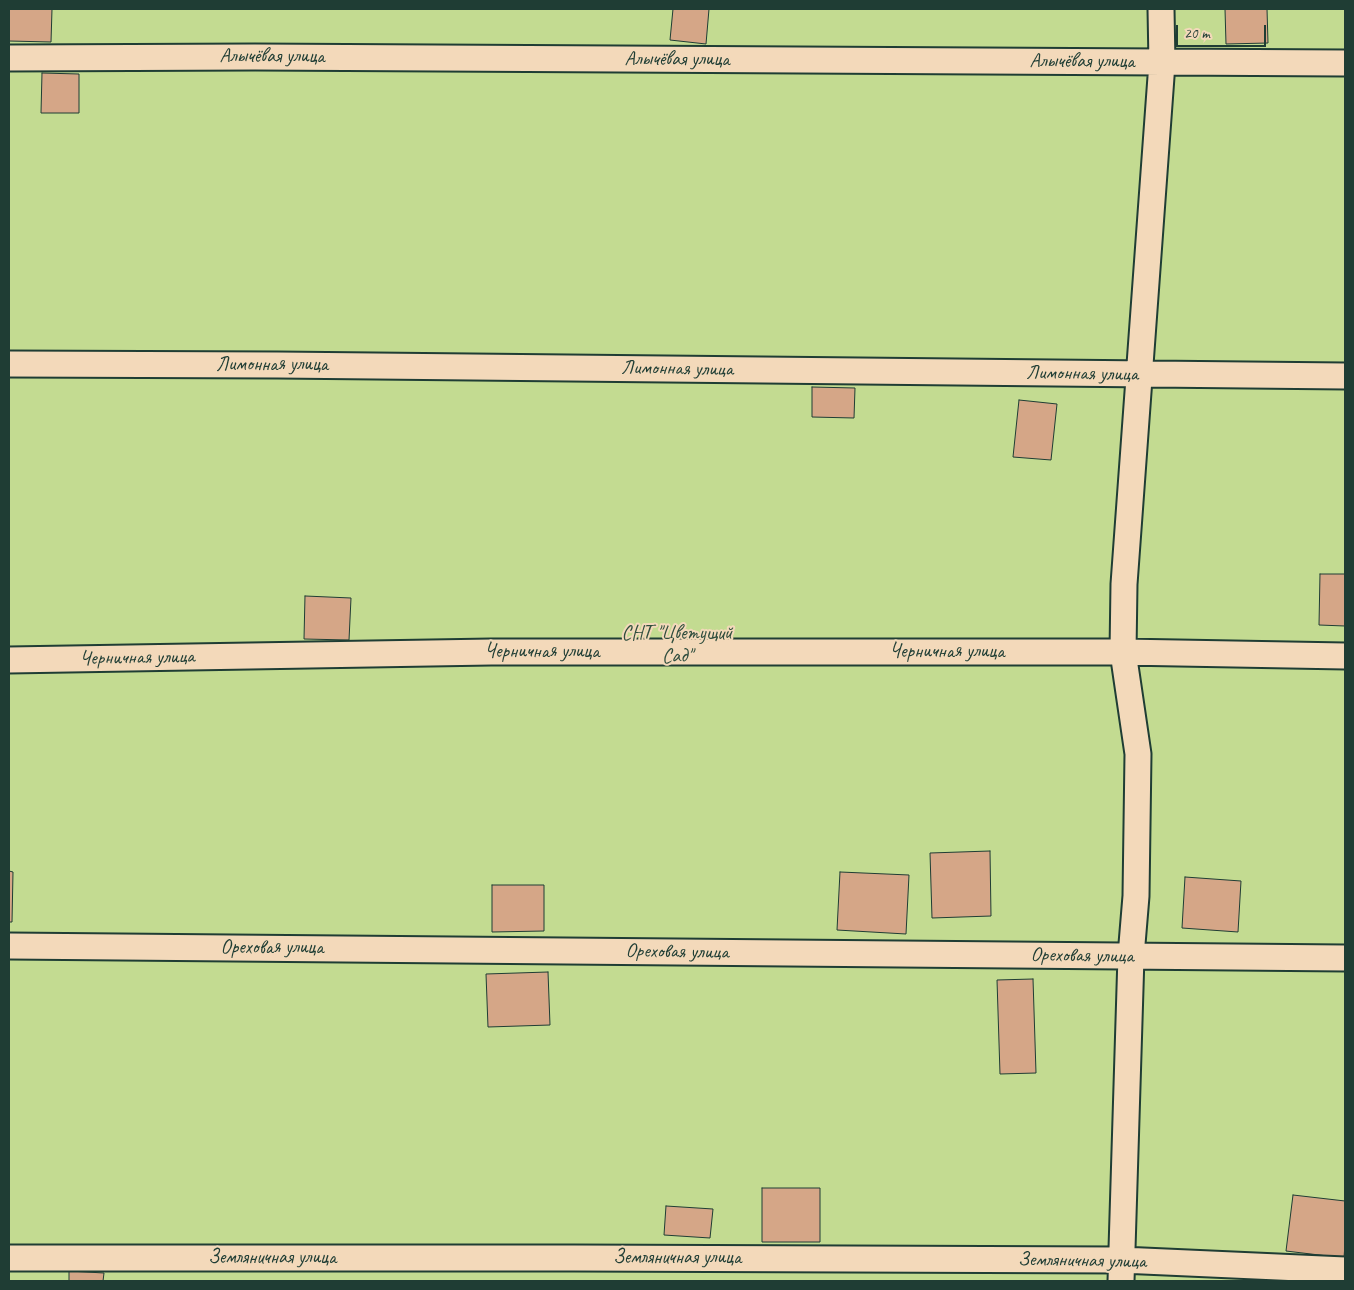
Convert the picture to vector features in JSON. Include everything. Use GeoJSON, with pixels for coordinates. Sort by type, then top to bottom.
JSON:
{"type":"FeatureCollection","features":[{"type":"Feature","properties":{"kind":"street"},"geometry":{"type":"LineString","coordinates":[[1121,1271],[1131,956],[1136,896],[1138,754],[1123,652],[1124,584],[1162,63],[1161,9]]}},
{"type":"Feature","properties":{"kind":"street","name":"Алычёвая улица"},"geometry":{"type":"LineString","coordinates":[[9,58],[265,57],[1345,63]]}},
{"type":"Feature","properties":{"kind":"street","name":"Лимонная улица"},"geometry":{"type":"LineString","coordinates":[[9,364],[298,365],[1345,376]]}},
{"type":"Feature","properties":{"kind":"street","name":"Черничная улица"},"geometry":{"type":"LineString","coordinates":[[9,660],[491,652],[1123,652],[1345,656]]}},
{"type":"Feature","properties":{"kind":"street","name":"Ореховая улица"},"geometry":{"type":"LineString","coordinates":[[9,946],[1345,958]]}},
{"type":"Feature","properties":{"kind":"street","name":"Земляничная улица"},"geometry":{"type":"LineString","coordinates":[[9,1258],[574,1258],[1121,1271],[1345,1270]]}},
{"type":"Feature","properties":{"kind":"green space","name":"СНТ \"Цветущий Сад\""},"geometry":{"type":"Polygon","coordinates":[[[9,9],[1345,9],[1345,1281],[9,1281],[9,9]]]}},
{"type":"Feature","properties":{"kind":"building"},"geometry":{"type":"Polygon","coordinates":[[[9,9],[52,9],[51,42],[9,41],[9,9]]]}},
{"type":"Feature","properties":{"kind":"building"},"geometry":{"type":"Polygon","coordinates":[[[673,9],[709,9],[706,44],[670,40],[673,9]]]}},
{"type":"Feature","properties":{"kind":"building"},"geometry":{"type":"Polygon","coordinates":[[[1225,9],[1267,9],[1268,43],[1226,44],[1225,9]]]}},
{"type":"Feature","properties":{"kind":"building"},"geometry":{"type":"Polygon","coordinates":[[[42,73],[79,74],[79,113],[41,113],[42,73]]]}},
{"type":"Feature","properties":{"kind":"building"},"geometry":{"type":"Polygon","coordinates":[[[812,387],[855,388],[854,418],[812,417],[812,387]]]}},
{"type":"Feature","properties":{"kind":"building"},"geometry":{"type":"Polygon","coordinates":[[[1019,400],[1057,404],[1051,460],[1013,457],[1019,400]]]}},
{"type":"Feature","properties":{"kind":"building"},"geometry":{"type":"Polygon","coordinates":[[[1320,574],[1345,574],[1345,626],[1319,625],[1320,574]]]}},
{"type":"Feature","properties":{"kind":"building"},"geometry":{"type":"Polygon","coordinates":[[[305,596],[351,598],[349,640],[304,639],[305,596]]]}},
{"type":"Feature","properties":{"kind":"building"},"geometry":{"type":"Polygon","coordinates":[[[990,851],[991,916],[932,918],[930,853],[990,851]]]}},
{"type":"Feature","properties":{"kind":"building"},"geometry":{"type":"Polygon","coordinates":[[[9,871],[13,872],[12,922],[9,922],[9,871]]]}},
{"type":"Feature","properties":{"kind":"building"},"geometry":{"type":"Polygon","coordinates":[[[840,872],[909,875],[906,934],[837,930],[840,872]]]}},
{"type":"Feature","properties":{"kind":"building"},"geometry":{"type":"Polygon","coordinates":[[[1185,877],[1241,881],[1238,932],[1182,928],[1185,877]]]}},
{"type":"Feature","properties":{"kind":"building"},"geometry":{"type":"Polygon","coordinates":[[[492,885],[544,885],[544,931],[492,932],[492,885]]]}},
{"type":"Feature","properties":{"kind":"building"},"geometry":{"type":"Polygon","coordinates":[[[548,972],[550,1025],[488,1027],[486,974],[548,972]]]}},
{"type":"Feature","properties":{"kind":"building"},"geometry":{"type":"Polygon","coordinates":[[[1033,979],[1036,1073],[1000,1074],[997,980],[1033,979]]]}},
{"type":"Feature","properties":{"kind":"building"},"geometry":{"type":"Polygon","coordinates":[[[762,1188],[820,1188],[820,1242],[762,1242],[762,1188]]]}},
{"type":"Feature","properties":{"kind":"building"},"geometry":{"type":"Polygon","coordinates":[[[1293,1195],[1345,1201],[1344,1258],[1286,1251],[1293,1195]]]}},
{"type":"Feature","properties":{"kind":"building"},"geometry":{"type":"Polygon","coordinates":[[[666,1206],[713,1209],[710,1238],[664,1235],[666,1206]]]}},
{"type":"Feature","properties":{"kind":"building"},"geometry":{"type":"Polygon","coordinates":[[[69,1271],[104,1273],[103,1281],[69,1281],[69,1271]]]}}]}
